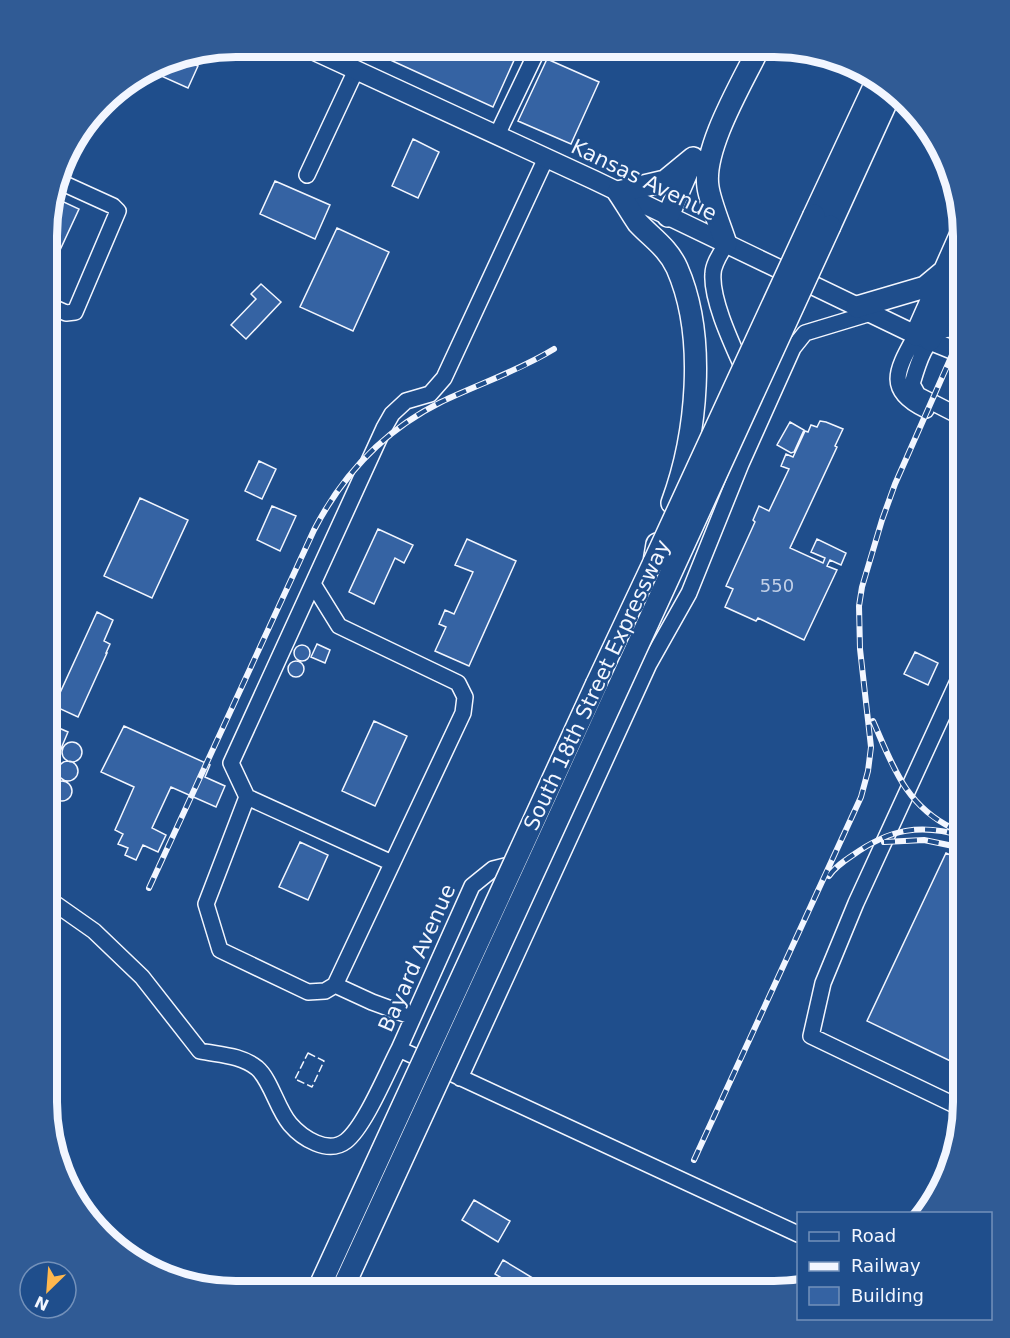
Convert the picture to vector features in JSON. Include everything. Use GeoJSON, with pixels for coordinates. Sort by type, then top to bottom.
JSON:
{"type":"FeatureCollection","features":[{"type":"Feature","properties":{"kind":"highway"},"geometry":{"type":"LineString","coordinates":[[668,216],[739,57]]}},
{"type":"Feature","properties":{"kind":"highway"},"geometry":{"type":"LineString","coordinates":[[726,244],[708,186],[709,166],[714,143],[755,57]]}},
{"type":"Feature","properties":{"kind":"highway"},"geometry":{"type":"LineString","coordinates":[[857,123],[860,93],[865,82]]}},
{"type":"Feature","properties":{"kind":"highway","name":"South 18th Street Expressway"},"geometry":{"type":"LineString","coordinates":[[346,1281],[822,220],[857,123],[873,88]]}},
{"type":"Feature","properties":{"kind":"highway","name":"South 18th Street Expressway"},"geometry":{"type":"LineString","coordinates":[[322,1281],[654,562],[822,220],[888,98]]}},
{"type":"Feature","properties":{"kind":"highway"},"geometry":{"type":"LineString","coordinates":[[654,562],[658,538],[682,477],[694,392],[693,322],[677,267],[662,244],[638,222],[618,192],[665,182],[693,158]]}},
{"type":"Feature","properties":{"kind":"highway"},"geometry":{"type":"LineString","coordinates":[[864,310],[925,288],[953,269]]}},
{"type":"Feature","properties":{"kind":"highway"},"geometry":{"type":"LineString","coordinates":[[923,338],[953,269]]}},
{"type":"Feature","properties":{"kind":"main road","name":"Kansas Avenue"},"geometry":{"type":"LineString","coordinates":[[328,57],[546,158],[923,338],[953,350]]}},
{"type":"Feature","properties":{"kind":"street"},"geometry":{"type":"LineString","coordinates":[[497,135],[534,57]]}},
{"type":"Feature","properties":{"kind":"street"},"geometry":{"type":"LineString","coordinates":[[307,175],[356,70]]}},
{"type":"Feature","properties":{"kind":"street"},"geometry":{"type":"LineString","coordinates":[[392,863],[247,797],[231,763],[384,428],[393,414],[406,401],[430,393],[444,378],[546,158]]}},
{"type":"Feature","properties":{"kind":"street"},"geometry":{"type":"LineString","coordinates":[[57,308],[66,313],[75,312],[118,211],[65,184]]}},
{"type":"Feature","properties":{"kind":"street","name":"Bayard Avenue"},"geometry":{"type":"LineString","coordinates":[[726,244],[717,260],[712,276],[719,308],[746,375],[517,863],[493,869],[472,886],[399,1049],[797,1234]]}},
{"type":"Feature","properties":{"kind":"street"},"geometry":{"type":"LineString","coordinates":[[460,1078],[649,664],[689,593],[741,464],[793,348],[806,333],[864,310]]}},
{"type":"Feature","properties":{"kind":"street"},"geometry":{"type":"LineString","coordinates":[[953,330],[944,330],[923,338],[899,370],[898,382],[905,397],[913,404],[953,422]]}},
{"type":"Feature","properties":{"kind":"street"},"geometry":{"type":"LineString","coordinates":[[923,338],[912,384],[914,389],[918,395],[953,413]]}},
{"type":"Feature","properties":{"kind":"street"},"geometry":{"type":"LineString","coordinates":[[247,797],[206,904],[220,950],[308,992],[325,992],[335,985],[463,713],[465,697],[458,683],[339,627],[314,584]]}},
{"type":"Feature","properties":{"kind":"street"},"geometry":{"type":"LineString","coordinates":[[953,692],[852,913],[823,983],[811,1035],[953,1104]]}},
{"type":"Feature","properties":{"kind":"street"},"geometry":{"type":"LineString","coordinates":[[57,905],[94,931],[142,977],[200,1051],[244,1059],[259,1070],[288,1122],[303,1137],[326,1147],[345,1143],[359,1127],[399,1049]]}},
{"type":"Feature","properties":{"kind":"street"},"geometry":{"type":"LineString","coordinates":[[335,985],[413,1017]]}},
{"type":"Feature","properties":{"kind":"building"},"geometry":{"type":"Polygon","coordinates":[[[384,57],[516,57],[493,107],[384,57]]]}},
{"type":"Feature","properties":{"kind":"building"},"geometry":{"type":"Polygon","coordinates":[[[547,59],[599,82],[571,144],[518,121],[547,59]]]}},
{"type":"Feature","properties":{"kind":"building"},"geometry":{"type":"Polygon","coordinates":[[[191,63],[198,66],[188,88],[158,75],[191,63]]]}},
{"type":"Feature","properties":{"kind":"building"},"geometry":{"type":"Polygon","coordinates":[[[413,139],[439,152],[418,198],[392,186],[413,139]]]}},
{"type":"Feature","properties":{"kind":"building"},"geometry":{"type":"Polygon","coordinates":[[[275,181],[330,205],[315,239],[260,214],[275,181]]]}},
{"type":"Feature","properties":{"kind":"building"},"geometry":{"type":"Polygon","coordinates":[[[61,201],[79,209],[57,257],[61,201]]]}},
{"type":"Feature","properties":{"kind":"building"},"geometry":{"type":"Polygon","coordinates":[[[337,228],[389,252],[353,331],[300,307],[337,228]]]}},
{"type":"Feature","properties":{"kind":"building"},"geometry":{"type":"Polygon","coordinates":[[[261,284],[281,302],[246,339],[231,325],[256,299],[251,294],[261,284]]]}},
{"type":"Feature","properties":{"kind":"building"},"geometry":{"type":"Polygon","coordinates":[[[820,421],[843,429],[835,446],[837,447],[790,548],[823,563],[825,558],[811,552],[817,539],[846,553],[841,565],[830,560],[827,566],[837,570],[804,640],[758,618],[756,621],[725,607],[733,589],[726,586],[755,522],[753,520],[759,506],[769,511],[789,469],[781,466],[786,454],[793,457],[805,431],[808,432],[811,425],[817,427],[820,421]]]}},
{"type":"Feature","properties":{"kind":"building"},"geometry":{"type":"Polygon","coordinates":[[[790,422],[804,430],[794,452],[791,453],[777,445],[790,422]]]}},
{"type":"Feature","properties":{"kind":"building"},"geometry":{"type":"Polygon","coordinates":[[[259,461],[276,469],[262,499],[245,491],[259,461]]]}},
{"type":"Feature","properties":{"kind":"building"},"geometry":{"type":"Polygon","coordinates":[[[140,498],[188,520],[152,598],[104,576],[140,498]]]}},
{"type":"Feature","properties":{"kind":"building"},"geometry":{"type":"Polygon","coordinates":[[[272,506],[296,516],[280,551],[257,540],[272,506]]]}},
{"type":"Feature","properties":{"kind":"building"},"geometry":{"type":"Polygon","coordinates":[[[378,529],[413,545],[404,563],[395,558],[374,604],[349,592],[378,529]]]}},
{"type":"Feature","properties":{"kind":"building"},"geometry":{"type":"Polygon","coordinates":[[[467,539],[516,561],[469,666],[435,651],[446,627],[439,624],[445,610],[454,614],[473,572],[455,565],[467,539]]]}},
{"type":"Feature","properties":{"kind":"building"},"geometry":{"type":"Polygon","coordinates":[[[97,612],[113,620],[104,641],[110,644],[107,653],[78,717],[57,707],[57,699],[97,612]]]}},
{"type":"Feature","properties":{"kind":"building"},"geometry":{"type":"Polygon","coordinates":[[[317,644],[330,650],[325,663],[311,657],[317,644]]]}},
{"type":"Feature","properties":{"kind":"building"},"geometry":{"type":"Polygon","coordinates":[[[302,645],[310,653],[302,661],[294,653],[302,645]]]}},
{"type":"Feature","properties":{"kind":"building"},"geometry":{"type":"Polygon","coordinates":[[[915,652],[938,663],[928,685],[904,674],[915,652]]]}},
{"type":"Feature","properties":{"kind":"building"},"geometry":{"type":"Polygon","coordinates":[[[296,661],[304,669],[296,677],[288,669],[296,661]]]}},
{"type":"Feature","properties":{"kind":"building"},"geometry":{"type":"Polygon","coordinates":[[[374,721],[407,736],[375,806],[342,791],[374,721]]]}},
{"type":"Feature","properties":{"kind":"building"},"geometry":{"type":"Polygon","coordinates":[[[124,726],[210,765],[205,777],[225,786],[216,807],[171,787],[152,828],[166,835],[158,852],[143,845],[136,860],[125,855],[128,848],[118,844],[123,834],[115,830],[134,787],[101,772],[124,726]]]}},
{"type":"Feature","properties":{"kind":"building"},"geometry":{"type":"Polygon","coordinates":[[[57,727],[68,732],[57,758],[57,727]]]}},
{"type":"Feature","properties":{"kind":"building"},"geometry":{"type":"Polygon","coordinates":[[[72,742],[79,745],[82,752],[79,759],[72,762],[65,759],[62,752],[65,745],[72,742]]]}},
{"type":"Feature","properties":{"kind":"building"},"geometry":{"type":"Polygon","coordinates":[[[68,761],[75,764],[78,771],[75,778],[68,781],[61,778],[58,771],[61,764],[68,761]]]}},
{"type":"Feature","properties":{"kind":"building"},"geometry":{"type":"Polygon","coordinates":[[[58,781],[66,781],[72,787],[72,795],[66,801],[57,800],[58,781]]]}},
{"type":"Feature","properties":{"kind":"building"},"geometry":{"type":"Polygon","coordinates":[[[300,842],[328,855],[308,900],[279,887],[300,842]]]}},
{"type":"Feature","properties":{"kind":"building"},"geometry":{"type":"Polygon","coordinates":[[[946,853],[953,856],[953,1062],[867,1021],[946,853]]]}},
{"type":"Feature","properties":{"kind":"building"},"geometry":{"type":"Polygon","coordinates":[[[474,1200],[510,1221],[498,1242],[462,1220],[474,1200]]]}},
{"type":"Feature","properties":{"kind":"building"},"geometry":{"type":"Polygon","coordinates":[[[503,1260],[536,1280],[507,1281],[495,1274],[503,1260]]]}},
{"type":"Feature","properties":{"kind":"railway"},"geometry":{"type":"LineString","coordinates":[[149,888],[314,530],[338,490],[367,455],[421,413],[554,349]]}},
{"type":"Feature","properties":{"kind":"railway"},"geometry":{"type":"LineString","coordinates":[[694,1160],[861,797],[871,747],[860,649],[859,606],[862,587],[895,484],[953,353]]}},
{"type":"Feature","properties":{"kind":"railway"},"geometry":{"type":"LineString","coordinates":[[873,721],[902,783],[923,808],[952,828]]}},
{"type":"Feature","properties":{"kind":"railway"},"geometry":{"type":"LineString","coordinates":[[829,876],[853,855],[893,834],[919,829],[953,834]]}},
{"type":"Feature","properties":{"kind":"railway"},"geometry":{"type":"LineString","coordinates":[[884,842],[924,840],[953,846]]}},
{"type":"Feature","properties":{"kind":"fence"},"geometry":{"type":"LineString","coordinates":[[308,1053],[324,1061],[312,1087],[295,1079],[308,1053]]}}]}
